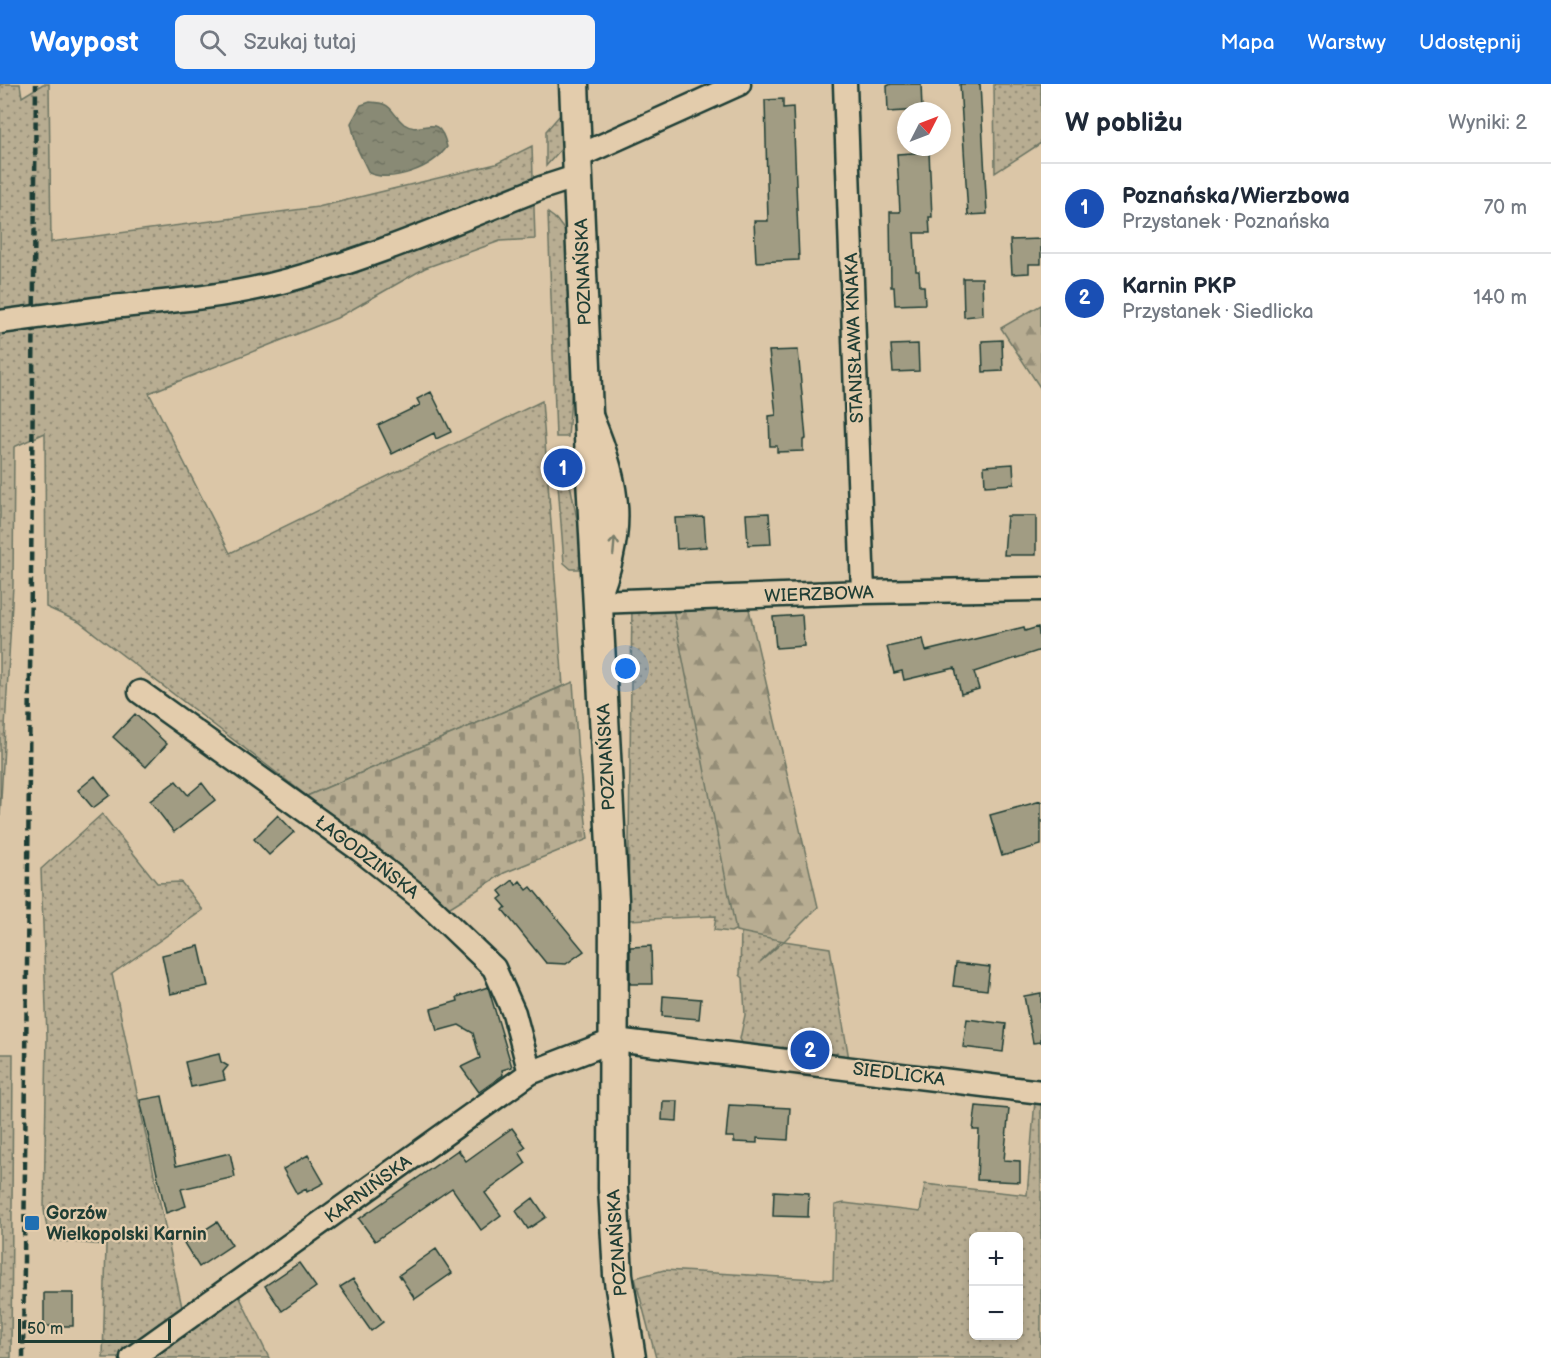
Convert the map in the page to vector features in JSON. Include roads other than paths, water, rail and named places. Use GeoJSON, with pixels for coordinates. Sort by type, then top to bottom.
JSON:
{"type":"FeatureCollection","features":[{"type":"Feature","properties":{"kind":"main road","name":"POZNAŃSKA"},"geometry":{"type":"LineString","coordinates":[[574,84],[597,602],[614,900],[613,1188],[616,1243],[631,1358]]}},
{"type":"Feature","properties":{"kind":"street"},"geometry":{"type":"LineString","coordinates":[[0,322],[192,298],[269,285],[335,267],[569,179],[579,168],[739,84]]}},
{"type":"Feature","properties":{"kind":"street","name":"STANISŁAWA KNAKA"},"geometry":{"type":"LineString","coordinates":[[845,84],[863,592]]}},
{"type":"Feature","properties":{"kind":"street","name":"WIERZBOWA"},"geometry":{"type":"LineString","coordinates":[[597,602],[863,592],[1041,590]]}},
{"type":"Feature","properties":{"kind":"street","name":"ŁAGODZIŃSKA"},"geometry":{"type":"LineString","coordinates":[[140,693],[360,850],[422,899],[494,968],[514,1013],[530,1073]]}},
{"type":"Feature","properties":{"kind":"street","name":"KARNIŃSKA"},"geometry":{"type":"LineString","coordinates":[[132,1358],[530,1073],[615,1040]]}},
{"type":"Feature","properties":{"kind":"street","name":"SIEDLICKA"},"geometry":{"type":"LineString","coordinates":[[615,1040],[1041,1092]]}},
{"type":"Feature","properties":{"kind":"water"},"geometry":{"type":"Polygon","coordinates":[[[370,102],[387,106],[404,124],[411,127],[434,126],[443,135],[447,147],[432,161],[411,172],[389,176],[369,173],[357,148],[351,123],[361,105],[370,102]]]}},
{"type":"Feature","properties":{"kind":"railway"},"geometry":{"type":"LineString","coordinates":[[23,1358],[36,84]]}},
{"type":"Feature","properties":{"kind":"place","name":"Poznańska/Wierzbowa"},"geometry":{"type":"Point","coordinates":[563,468]}},
{"type":"Feature","properties":{"kind":"place","name":"Karnin PKP"},"geometry":{"type":"Point","coordinates":[810,1050]}},
{"type":"Feature","properties":{"kind":"place","name":"Gorzów Wielkopolski Karnin"},"geometry":{"type":"Point","coordinates":[32,1223]}}]}
